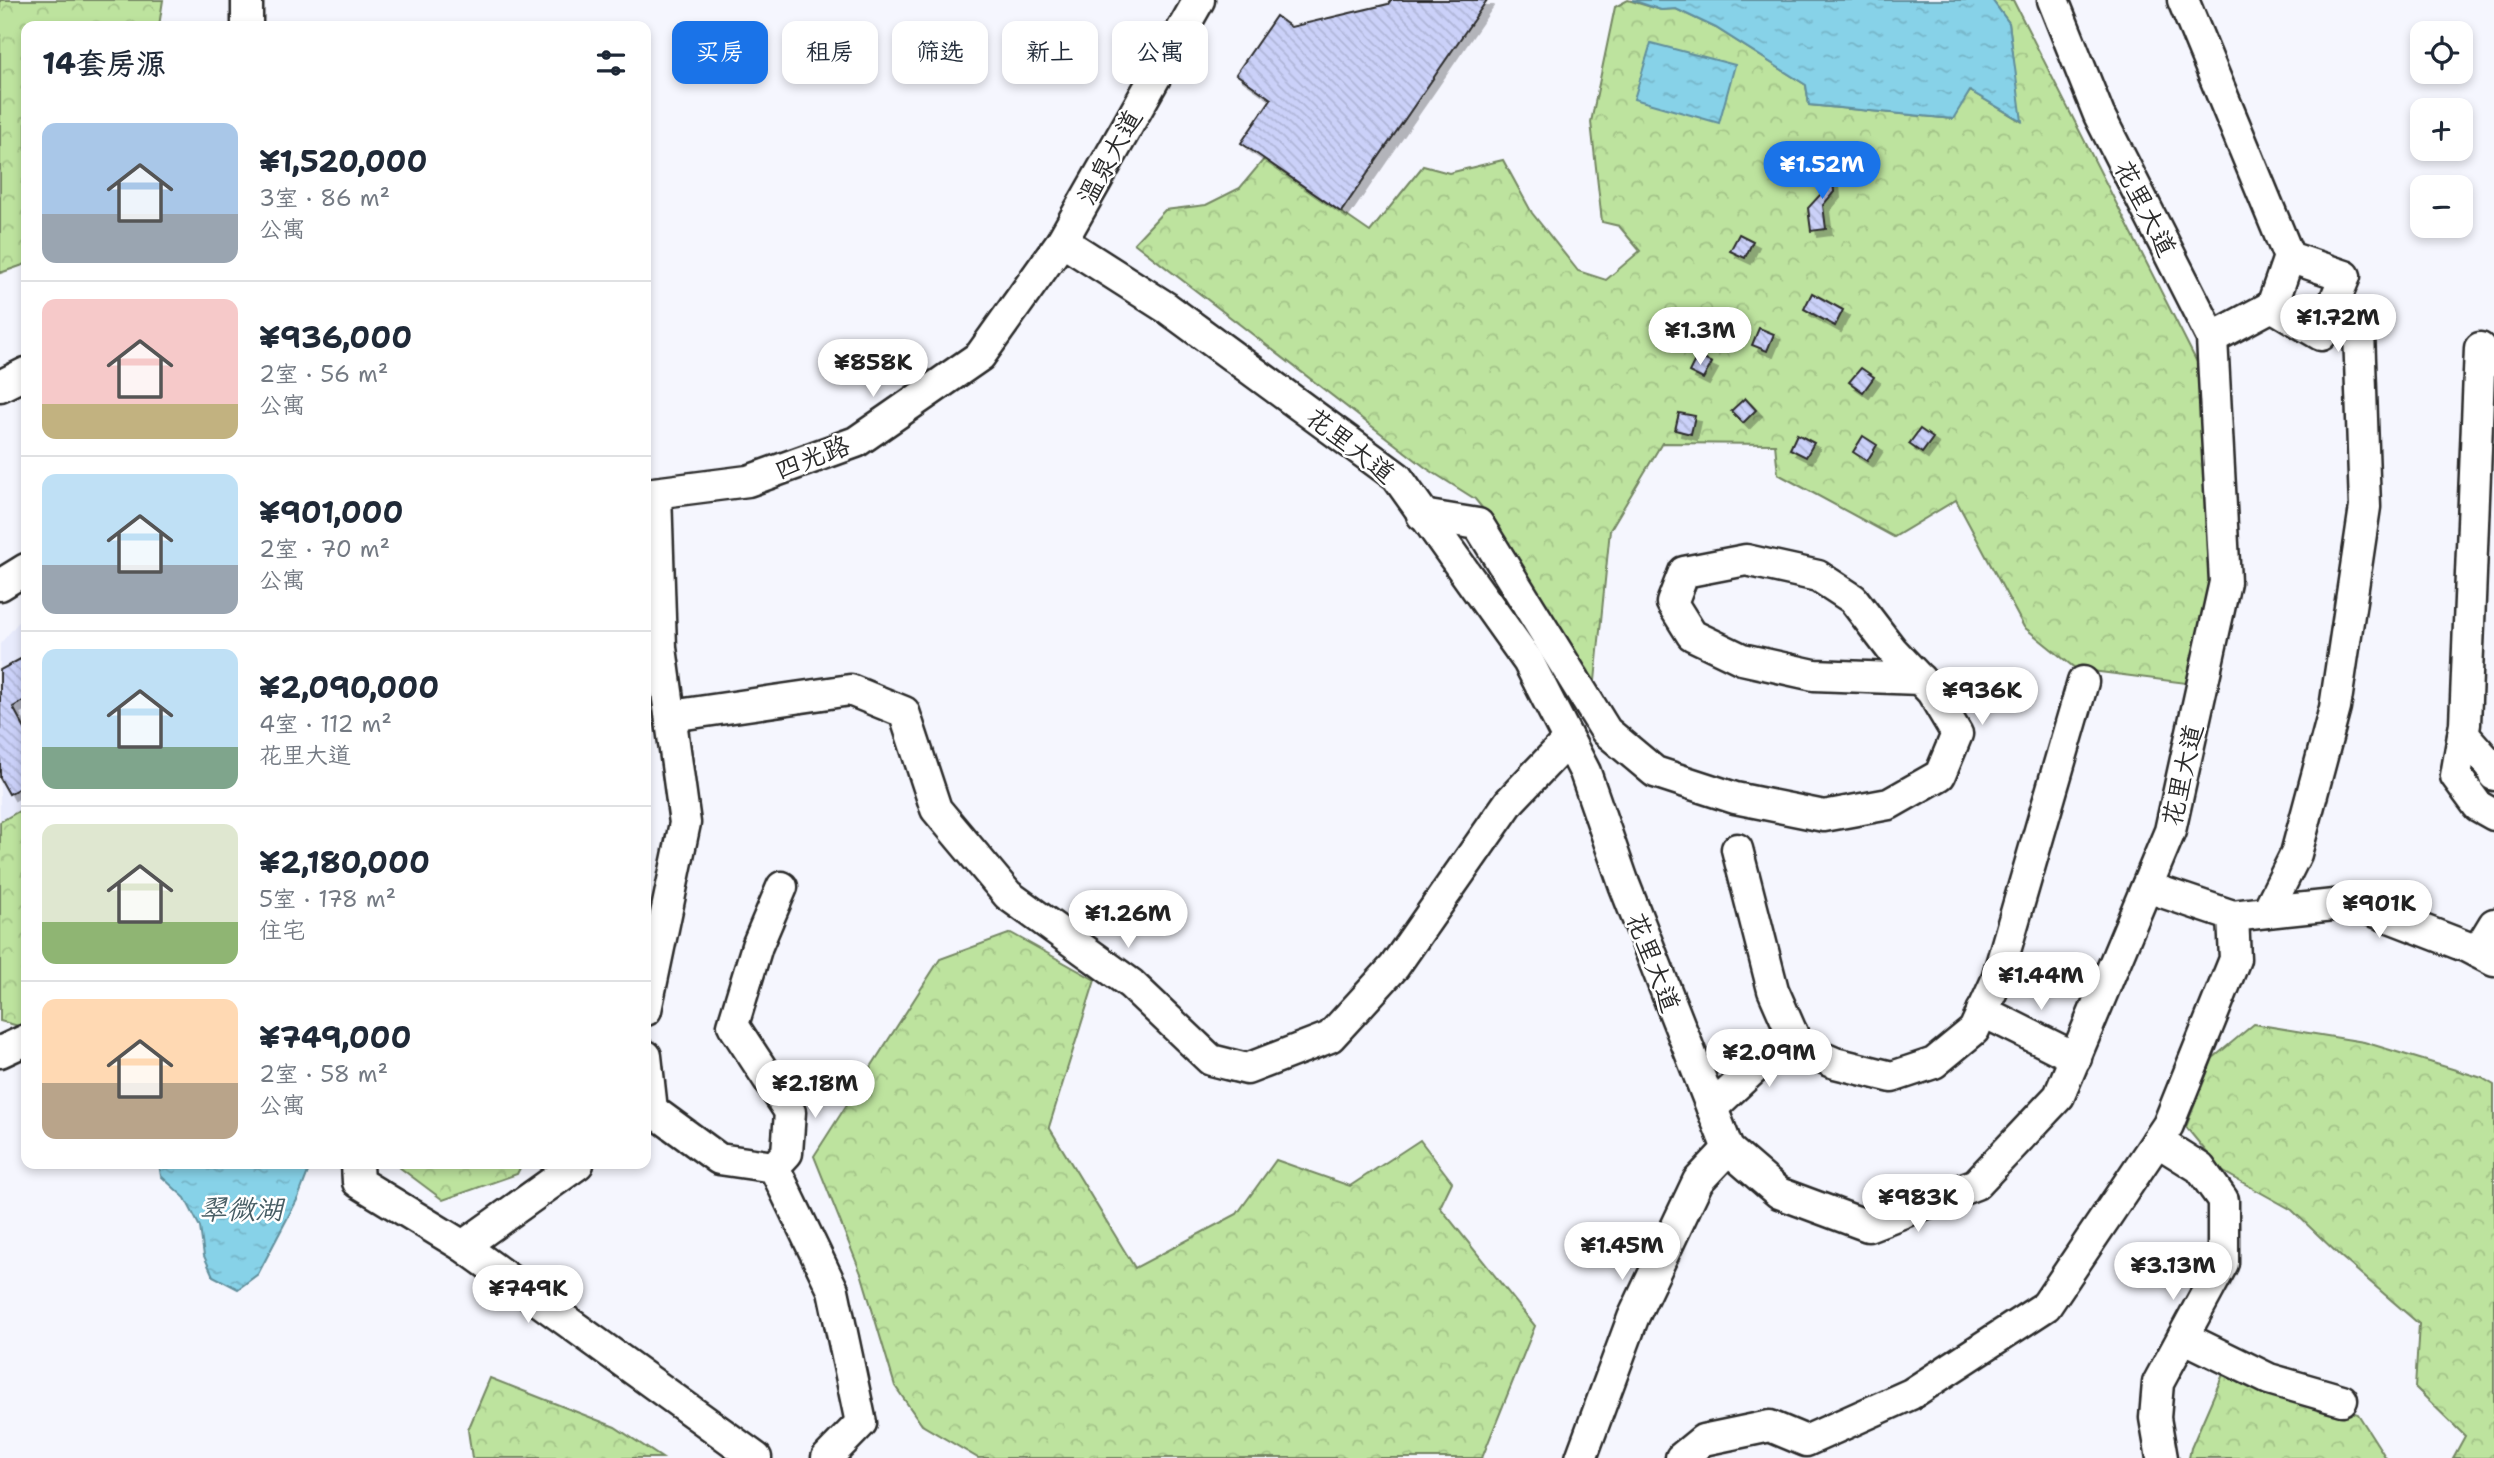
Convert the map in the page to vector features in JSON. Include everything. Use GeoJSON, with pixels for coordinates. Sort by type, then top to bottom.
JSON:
{"type":"FeatureCollection","features":[{"type":"Feature","properties":{"kind":"street"},"geometry":{"type":"LineString","coordinates":[[247,0],[247,21]]}},
{"type":"Feature","properties":{"kind":"street","name":"温泉大道"},"geometry":{"type":"LineString","coordinates":[[1062,241],[1199,0]]}},
{"type":"Feature","properties":{"kind":"street","name":"花里大道"},"geometry":{"type":"LineString","coordinates":[[1062,241],[1167,308],[1397,477],[1528,660],[1585,772],[1624,884],[1728,1149],[1779,1193],[1868,1226],[1976,1184],[2059,1096],[2170,831],[2225,582],[2212,338],[2099,115],[2053,0]]}},
{"type":"Feature","properties":{"kind":"street"},"geometry":{"type":"LineString","coordinates":[[2183,0],[2289,257],[2272,306],[2212,338]]}},
{"type":"Feature","properties":{"kind":"street","name":"四光路"},"geometry":{"type":"LineString","coordinates":[[651,494],[748,481],[856,442],[979,356],[1062,241]]}},
{"type":"Feature","properties":{"kind":"street"},"geometry":{"type":"LineString","coordinates":[[2272,306],[2321,335],[2345,276],[2289,257]]}},
{"type":"Feature","properties":{"kind":"street"},"geometry":{"type":"LineString","coordinates":[[2266,912],[2296,854],[2335,708],[2365,507],[2359,331],[2335,301]]}},
{"type":"Feature","properties":{"kind":"street"},"geometry":{"type":"LineString","coordinates":[[2480,348],[2463,734],[2456,776],[2478,806],[2494,815]]}},
{"type":"Feature","properties":{"kind":"street"},"geometry":{"type":"LineString","coordinates":[[0,387],[21,376]]}},
{"type":"Feature","properties":{"kind":"street"},"geometry":{"type":"LineString","coordinates":[[651,494],[662,648],[685,823],[651,986]]}},
{"type":"Feature","properties":{"kind":"street"},"geometry":{"type":"LineString","coordinates":[[1422,515],[1478,524],[1606,731],[1655,772],[1735,798],[1824,817],[1889,804],[1940,775],[1957,734],[1932,692],[1920,679],[1892,650],[1853,599],[1818,576],[1746,560],[1684,572],[1672,603],[1692,635],[1742,659],[1814,675],[1920,679]]}},
{"type":"Feature","properties":{"kind":"street"},"geometry":{"type":"LineString","coordinates":[[0,585],[21,572]]}},
{"type":"Feature","properties":{"kind":"street"},"geometry":{"type":"LineString","coordinates":[[1737,849],[1773,990],[1798,1047],[1835,1063],[1892,1077],[1934,1063],[1974,1030],[1996,982],[2083,682]]}},
{"type":"Feature","properties":{"kind":"street"},"geometry":{"type":"LineString","coordinates":[[671,716],[850,690],[904,712],[936,809],[1009,895],[1131,984],[1211,1060],[1247,1069],[1330,1037],[1394,967],[1510,801],[1569,740]]}},
{"type":"Feature","properties":{"kind":"street"},"geometry":{"type":"LineString","coordinates":[[2463,734],[2493,768],[2494,775]]}},
{"type":"Feature","properties":{"kind":"street"},"geometry":{"type":"LineString","coordinates":[[774,1167],[787,1153],[790,1112],[733,1025],[757,946],[782,887]]}},
{"type":"Feature","properties":{"kind":"street"},"geometry":{"type":"LineString","coordinates":[[2147,887],[2233,916],[2353,903],[2486,956],[2494,923]]}},
{"type":"Feature","properties":{"kind":"street"},"geometry":{"type":"LineString","coordinates":[[1681,1458],[1703,1440],[1770,1426],[1802,1449],[1911,1394],[2046,1306],[2168,1125],[2235,960],[2233,916]]}},
{"type":"Feature","properties":{"kind":"street"},"geometry":{"type":"LineString","coordinates":[[1982,1011],[2076,1059]]}},
{"type":"Feature","properties":{"kind":"street"},"geometry":{"type":"LineString","coordinates":[[1712,1108],[1792,1033]]}},
{"type":"Feature","properties":{"kind":"street"},"geometry":{"type":"LineString","coordinates":[[0,1052],[21,1042]]}},
{"type":"Feature","properties":{"kind":"street"},"geometry":{"type":"LineString","coordinates":[[651,1114],[719,1159],[774,1167]]}},
{"type":"Feature","properties":{"kind":"street"},"geometry":{"type":"LineString","coordinates":[[2157,1141],[2200,1168],[2223,1200],[2223,1263],[2158,1384],[2155,1418],[2162,1458]]}},
{"type":"Feature","properties":{"kind":"street"},"geometry":{"type":"LineString","coordinates":[[1589,1455],[1633,1318],[1698,1181],[1728,1149]]}},
{"type":"Feature","properties":{"kind":"street"},"geometry":{"type":"LineString","coordinates":[[774,1167],[833,1290],[862,1423],[827,1458]]}},
{"type":"Feature","properties":{"kind":"street"},"geometry":{"type":"LineString","coordinates":[[357,1169],[358,1182],[463,1247],[756,1458]]}},
{"type":"Feature","properties":{"kind":"street"},"geometry":{"type":"LineString","coordinates":[[463,1247],[571,1169]]}},
{"type":"Feature","properties":{"kind":"street"},"geometry":{"type":"LineString","coordinates":[[2183,1337],[2269,1379],[2342,1400]]}},
{"type":"Feature","properties":{"kind":"shaded area"},"geometry":{"type":"Polygon","coordinates":[[[21,619],[21,810],[0,822],[0,644],[21,619]]]}},
{"type":"Feature","properties":{"kind":"green space"},"geometry":{"type":"Polygon","coordinates":[[[0,0],[163,0],[160,21],[21,21],[21,266],[0,273],[0,0]]]}},
{"type":"Feature","properties":{"kind":"green space"},"geometry":{"type":"Polygon","coordinates":[[[1628,0],[1661,10],[1676,9],[1716,28],[1806,85],[1809,105],[1952,119],[1970,91],[2021,121],[2009,23],[1992,0],[2013,0],[2205,378],[2214,563],[2186,683],[2076,669],[2024,627],[1956,500],[1894,537],[1778,474],[1775,444],[1662,443],[1610,530],[1594,691],[1501,531],[1475,499],[1426,468],[1134,243],[1165,210],[1206,205],[1240,188],[1264,159],[1370,232],[1423,166],[1449,173],[1503,160],[1532,213],[1578,271],[1606,280],[1640,251],[1619,226],[1602,222],[1591,122],[1615,7],[1628,0]]]}},
{"type":"Feature","properties":{"kind":"green space"},"geometry":{"type":"Polygon","coordinates":[[[21,810],[21,1027],[0,1021],[0,822],[21,810]]]}},
{"type":"Feature","properties":{"kind":"green space"},"geometry":{"type":"Polygon","coordinates":[[[1011,933],[1095,980],[1049,1127],[1135,1268],[1237,1214],[1276,1160],[1350,1186],[1420,1140],[1452,1182],[1440,1207],[1535,1326],[1482,1458],[978,1458],[922,1425],[895,1386],[862,1276],[814,1156],[940,959],[1011,933]]]}},
{"type":"Feature","properties":{"kind":"green space"},"geometry":{"type":"Polygon","coordinates":[[[2254,1024],[2364,1042],[2482,1078],[2494,1085],[2494,1458],[2453,1458],[2465,1436],[2415,1387],[2419,1324],[2292,1210],[2222,1171],[2186,1127],[2213,1058],[2254,1024]]]}},
{"type":"Feature","properties":{"kind":"green space"},"geometry":{"type":"Polygon","coordinates":[[[402,1169],[520,1169],[517,1174],[443,1200],[402,1169]]]}},
{"type":"Feature","properties":{"kind":"green space"},"geometry":{"type":"Polygon","coordinates":[[[2224,1372],[2358,1414],[2386,1458],[2189,1458],[2224,1372]]]}},
{"type":"Feature","properties":{"kind":"green space"},"geometry":{"type":"Polygon","coordinates":[[[490,1378],[615,1427],[662,1458],[472,1458],[468,1430],[490,1378]]]}},
{"type":"Feature","properties":{"kind":"water"},"geometry":{"type":"Polygon","coordinates":[[[1632,0],[1992,0],[2009,23],[2022,121],[1970,91],[1953,119],[1809,105],[1806,85],[1716,28],[1676,9],[1661,10],[1632,0]]]}},
{"type":"Feature","properties":{"kind":"water"},"geometry":{"type":"Polygon","coordinates":[[[1651,43],[1735,65],[1719,123],[1634,99],[1651,43]]]}},
{"type":"Feature","properties":{"kind":"water","name":"翠微湖"},"geometry":{"type":"Polygon","coordinates":[[[160,1169],[309,1169],[298,1198],[258,1274],[238,1289],[213,1276],[204,1256],[200,1227],[185,1198],[161,1176],[160,1169]]]}},
{"type":"Feature","properties":{"kind":"building"},"geometry":{"type":"Polygon","coordinates":[[[1391,0],[1487,0],[1341,212],[1241,143],[1271,99],[1236,74],[1276,16],[1291,27],[1388,4],[1391,0]]]}},
{"type":"Feature","properties":{"kind":"building"},"geometry":{"type":"Polygon","coordinates":[[[1832,166],[1834,192],[1823,205],[1826,229],[1811,231],[1808,208],[1821,194],[1819,173],[1832,166]]]}},
{"type":"Feature","properties":{"kind":"building"},"geometry":{"type":"Polygon","coordinates":[[[1739,234],[1753,241],[1745,258],[1730,251],[1739,234]]]}},
{"type":"Feature","properties":{"kind":"building"},"geometry":{"type":"Polygon","coordinates":[[[1812,293],[1843,310],[1835,326],[1804,309],[1812,293]]]}},
{"type":"Feature","properties":{"kind":"building"},"geometry":{"type":"Polygon","coordinates":[[[1759,328],[1774,334],[1767,351],[1752,345],[1759,328]]]}},
{"type":"Feature","properties":{"kind":"building"},"geometry":{"type":"Polygon","coordinates":[[[1697,356],[1712,363],[1703,379],[1689,372],[1697,356]]]}},
{"type":"Feature","properties":{"kind":"building"},"geometry":{"type":"Polygon","coordinates":[[[1861,368],[1874,377],[1863,392],[1849,382],[1861,368]]]}},
{"type":"Feature","properties":{"kind":"building"},"geometry":{"type":"Polygon","coordinates":[[[1745,398],[1756,410],[1743,423],[1731,411],[1745,398]]]}},
{"type":"Feature","properties":{"kind":"building"},"geometry":{"type":"Polygon","coordinates":[[[1679,413],[1695,416],[1691,434],[1675,430],[1679,413]]]}},
{"type":"Feature","properties":{"kind":"building"},"geometry":{"type":"Polygon","coordinates":[[[1920,429],[1933,438],[1922,453],[1909,444],[1920,429]]]}},
{"type":"Feature","properties":{"kind":"building"},"geometry":{"type":"Polygon","coordinates":[[[1797,434],[1814,443],[1806,457],[1790,449],[1797,434]]]}},
{"type":"Feature","properties":{"kind":"building"},"geometry":{"type":"Polygon","coordinates":[[[1863,436],[1877,445],[1867,461],[1853,452],[1863,436]]]}},
{"type":"Feature","properties":{"kind":"building"},"geometry":{"type":"Polygon","coordinates":[[[21,659],[21,702],[13,707],[21,722],[21,787],[9,794],[0,778],[0,670],[21,659]]]}}]}
